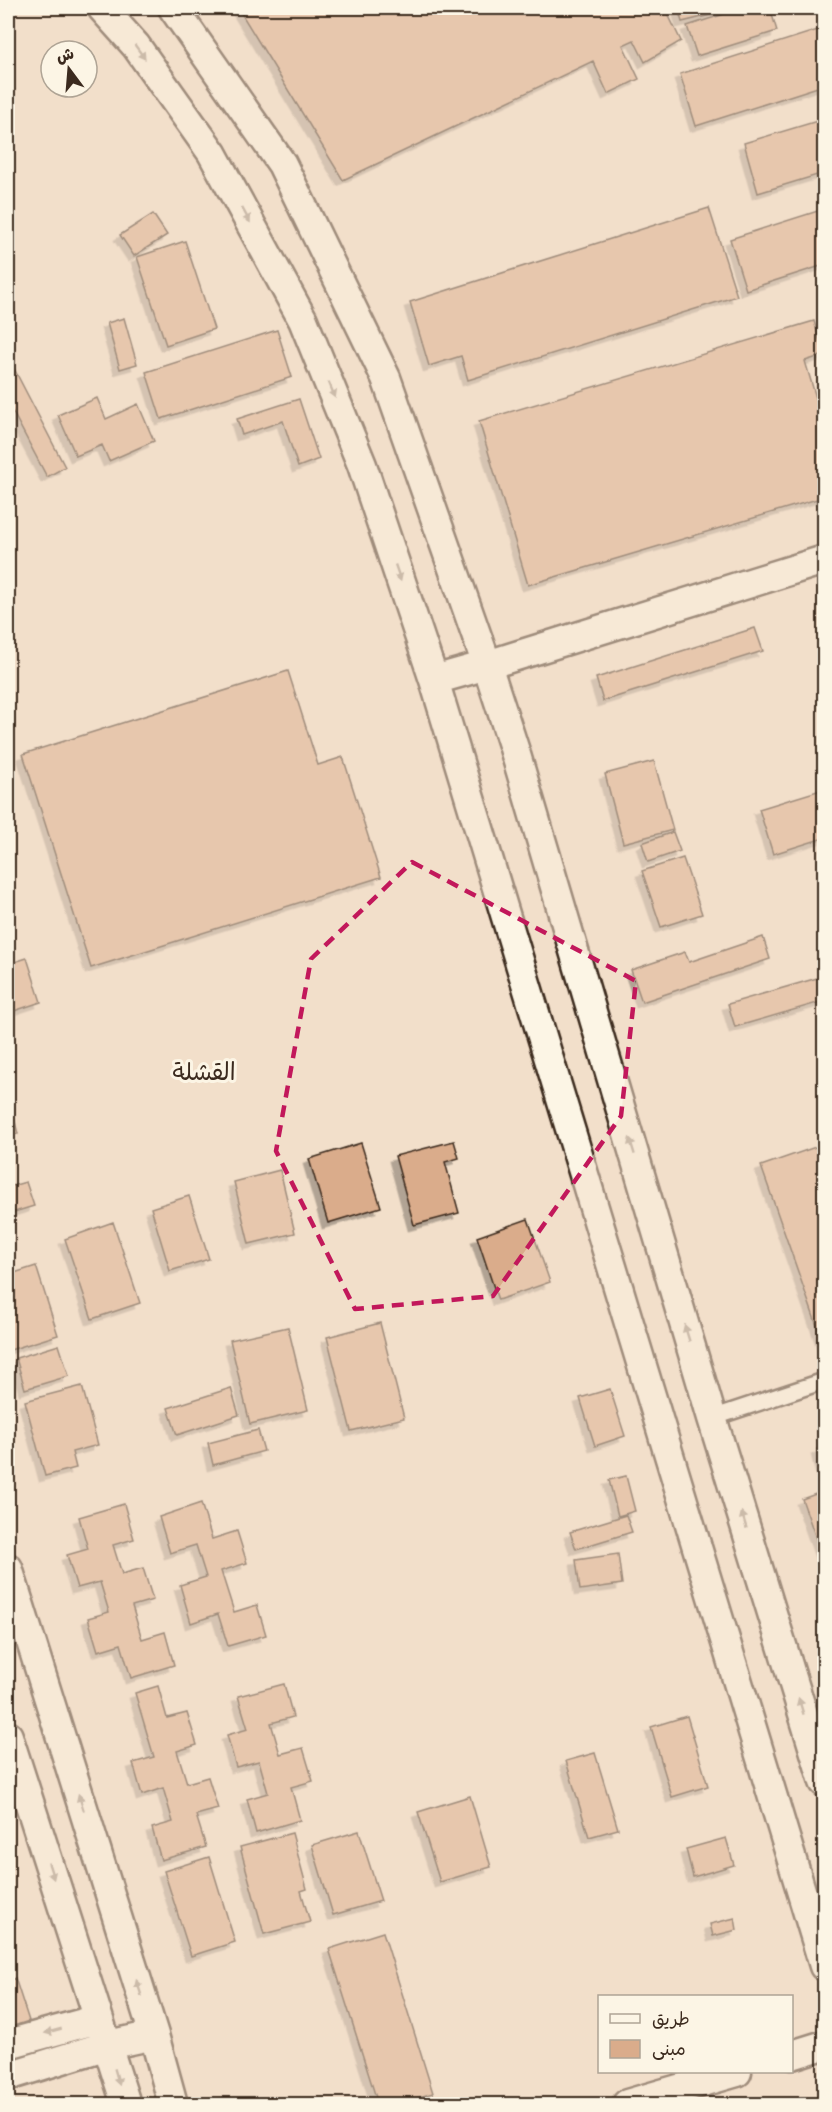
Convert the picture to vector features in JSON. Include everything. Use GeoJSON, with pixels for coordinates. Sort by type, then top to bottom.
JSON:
{"type":"FeatureCollection","features":[{"type":"Feature","properties":{"kind":"street"},"geometry":{"type":"LineString","coordinates":[[102,8],[136,46],[212,153],[303,320],[362,465],[434,680],[825,1966]]}},
{"type":"Feature","properties":{"kind":"street"},"geometry":{"type":"LineString","coordinates":[[172,8],[282,164],[386,378],[487,665],[712,1418],[825,1782]]}},
{"type":"Feature","properties":{"kind":"street"},"geometry":{"type":"LineString","coordinates":[[434,680],[825,560]]}},
{"type":"Feature","properties":{"kind":"street"},"geometry":{"type":"LineString","coordinates":[[8,1568],[154,2035],[173,2104]]}},
{"type":"Feature","properties":{"kind":"street"},"geometry":{"type":"LineString","coordinates":[[8,1736],[126,2104]]}},
{"type":"Feature","properties":{"kind":"street"},"geometry":{"type":"LineString","coordinates":[[8,2044],[98,2019]]}},
{"type":"Feature","properties":{"kind":"street"},"geometry":{"type":"LineString","coordinates":[[8,2076],[108,2045],[154,2035]]}},
{"type":"Feature","properties":{"kind":"street"},"geometry":{"type":"LineString","coordinates":[[793,2055],[825,2045]]}},
{"type":"Feature","properties":{"kind":"street"},"geometry":{"type":"LineString","coordinates":[[627,2104],[734,2073]]}},
{"type":"Feature","properties":{"kind":"lane"},"geometry":{"type":"LineString","coordinates":[[712,1418],[825,1381]]}},
{"type":"Feature","properties":{"kind":"highlighted area"},"geometry":{"type":"Polygon","coordinates":[[[412,862],[636,981],[621,1116],[493,1296],[355,1309],[276,1151],[311,959],[412,862]]]}},
{"type":"Feature","properties":{"kind":"building"},"geometry":{"type":"Polygon","coordinates":[[[238,8],[665,8],[681,41],[645,62],[634,40],[623,45],[639,79],[608,94],[593,61],[343,180],[238,8]]]}},
{"type":"Feature","properties":{"kind":"building"},"geometry":{"type":"Polygon","coordinates":[[[678,8],[739,8],[682,22],[678,8]]]}},
{"type":"Feature","properties":{"kind":"building"},"geometry":{"type":"Polygon","coordinates":[[[743,8],[770,8],[777,31],[697,56],[687,26],[743,8]]]}},
{"type":"Feature","properties":{"kind":"building"},"geometry":{"type":"Polygon","coordinates":[[[824,28],[824,85],[696,126],[680,74],[824,28]]]}},
{"type":"Feature","properties":{"kind":"building"},"geometry":{"type":"Polygon","coordinates":[[[824,119],[824,173],[758,193],[744,143],[824,119]]]}},
{"type":"Feature","properties":{"kind":"building"},"geometry":{"type":"Polygon","coordinates":[[[709,208],[737,296],[468,380],[461,356],[429,366],[410,302],[709,208]]]}},
{"type":"Feature","properties":{"kind":"building"},"geometry":{"type":"Polygon","coordinates":[[[824,209],[824,265],[746,290],[730,239],[824,209]]]}},
{"type":"Feature","properties":{"kind":"building"},"geometry":{"type":"Polygon","coordinates":[[[153,214],[167,235],[134,256],[120,235],[153,214]]]}},
{"type":"Feature","properties":{"kind":"building"},"geometry":{"type":"Polygon","coordinates":[[[185,241],[214,329],[166,345],[137,257],[185,241]]]}},
{"type":"Feature","properties":{"kind":"building"},"geometry":{"type":"Polygon","coordinates":[[[124,318],[137,364],[120,369],[107,323],[124,318]]]}},
{"type":"Feature","properties":{"kind":"building"},"geometry":{"type":"Polygon","coordinates":[[[814,321],[824,355],[805,361],[824,425],[824,497],[528,585],[479,421],[814,321]]]}},
{"type":"Feature","properties":{"kind":"building"},"geometry":{"type":"Polygon","coordinates":[[[277,330],[292,377],[161,419],[146,372],[277,330]]]}},
{"type":"Feature","properties":{"kind":"building"},"geometry":{"type":"Polygon","coordinates":[[[8,357],[65,467],[47,477],[8,403],[8,357]]]}},
{"type":"Feature","properties":{"kind":"building"},"geometry":{"type":"Polygon","coordinates":[[[97,398],[106,419],[138,404],[154,441],[109,461],[102,445],[76,456],[58,415],[97,398]]]}},
{"type":"Feature","properties":{"kind":"building"},"geometry":{"type":"Polygon","coordinates":[[[299,399],[319,459],[298,467],[283,421],[242,435],[237,419],[299,399]]]}},
{"type":"Feature","properties":{"kind":"building"},"geometry":{"type":"Polygon","coordinates":[[[755,628],[763,651],[603,701],[596,678],[755,628]]]}},
{"type":"Feature","properties":{"kind":"building"},"geometry":{"type":"Polygon","coordinates":[[[288,671],[318,765],[343,757],[381,877],[91,968],[23,754],[288,671]]]}},
{"type":"Feature","properties":{"kind":"building"},"geometry":{"type":"Polygon","coordinates":[[[654,761],[673,830],[623,843],[605,774],[654,761]]]}},
{"type":"Feature","properties":{"kind":"building"},"geometry":{"type":"Polygon","coordinates":[[[824,789],[824,838],[773,854],[759,809],[824,789]]]}},
{"type":"Feature","properties":{"kind":"building"},"geometry":{"type":"Polygon","coordinates":[[[673,832],[680,851],[648,862],[642,843],[673,832]]]}},
{"type":"Feature","properties":{"kind":"building"},"geometry":{"type":"Polygon","coordinates":[[[683,858],[702,914],[661,927],[642,871],[683,858]]]}},
{"type":"Feature","properties":{"kind":"building"},"geometry":{"type":"Polygon","coordinates":[[[763,937],[770,959],[642,1002],[631,970],[685,952],[689,962],[763,937]]]}},
{"type":"Feature","properties":{"kind":"building"},"geometry":{"type":"Polygon","coordinates":[[[27,958],[41,1002],[8,1013],[8,964],[27,958]]]}},
{"type":"Feature","properties":{"kind":"building"},"geometry":{"type":"Polygon","coordinates":[[[824,976],[824,1001],[735,1027],[728,1004],[824,976]]]}},
{"type":"Feature","properties":{"kind":"building"},"geometry":{"type":"Polygon","coordinates":[[[8,1093],[18,1134],[8,1136],[8,1093]]]}},
{"type":"Feature","properties":{"kind":"building"},"geometry":{"type":"Polygon","coordinates":[[[454,1141],[459,1158],[445,1162],[459,1213],[414,1225],[395,1156],[454,1141]]]}},
{"type":"Feature","properties":{"kind":"building"},"geometry":{"type":"Polygon","coordinates":[[[361,1143],[381,1207],[328,1223],[309,1159],[361,1143]]]}},
{"type":"Feature","properties":{"kind":"building"},"geometry":{"type":"Polygon","coordinates":[[[824,1144],[824,1346],[761,1166],[824,1144]]]}},
{"type":"Feature","properties":{"kind":"building"},"geometry":{"type":"Polygon","coordinates":[[[280,1170],[295,1233],[249,1244],[234,1182],[280,1170]]]}},
{"type":"Feature","properties":{"kind":"building"},"geometry":{"type":"Polygon","coordinates":[[[26,1182],[34,1206],[8,1214],[8,1187],[26,1182]]]}},
{"type":"Feature","properties":{"kind":"building"},"geometry":{"type":"Polygon","coordinates":[[[189,1196],[209,1259],[170,1271],[151,1208],[189,1196]]]}},
{"type":"Feature","properties":{"kind":"building"},"geometry":{"type":"Polygon","coordinates":[[[528,1219],[550,1282],[498,1300],[477,1237],[528,1219]]]}},
{"type":"Feature","properties":{"kind":"building"},"geometry":{"type":"Polygon","coordinates":[[[113,1222],[140,1303],[92,1319],[65,1239],[113,1222]]]}},
{"type":"Feature","properties":{"kind":"building"},"geometry":{"type":"Polygon","coordinates":[[[36,1266],[58,1335],[10,1350],[8,1275],[36,1266]]]}},
{"type":"Feature","properties":{"kind":"building"},"geometry":{"type":"Polygon","coordinates":[[[380,1323],[404,1418],[351,1431],[327,1337],[380,1323]]]}},
{"type":"Feature","properties":{"kind":"building"},"geometry":{"type":"Polygon","coordinates":[[[288,1327],[308,1410],[250,1424],[230,1340],[288,1327]]]}},
{"type":"Feature","properties":{"kind":"building"},"geometry":{"type":"Polygon","coordinates":[[[59,1345],[69,1376],[25,1389],[16,1358],[59,1345]]]}},
{"type":"Feature","properties":{"kind":"building"},"geometry":{"type":"Polygon","coordinates":[[[82,1386],[98,1445],[72,1452],[76,1468],[45,1476],[25,1401],[82,1386]]]}},
{"type":"Feature","properties":{"kind":"building"},"geometry":{"type":"Polygon","coordinates":[[[231,1388],[239,1415],[177,1435],[168,1408],[231,1388]]]}},
{"type":"Feature","properties":{"kind":"building"},"geometry":{"type":"Polygon","coordinates":[[[610,1389],[625,1436],[595,1446],[580,1398],[610,1389]]]}},
{"type":"Feature","properties":{"kind":"building"},"geometry":{"type":"Polygon","coordinates":[[[258,1430],[264,1451],[213,1465],[208,1443],[258,1430]]]}},
{"type":"Feature","properties":{"kind":"building"},"geometry":{"type":"Polygon","coordinates":[[[824,1447],[824,1479],[817,1449],[824,1447]]]}},
{"type":"Feature","properties":{"kind":"building"},"geometry":{"type":"Polygon","coordinates":[[[626,1476],[635,1511],[618,1516],[609,1480],[626,1476]]]}},
{"type":"Feature","properties":{"kind":"building"},"geometry":{"type":"Polygon","coordinates":[[[824,1491],[824,1561],[802,1499],[824,1491]]]}},
{"type":"Feature","properties":{"kind":"building"},"geometry":{"type":"Polygon","coordinates":[[[201,1503],[212,1539],[237,1531],[247,1563],[221,1571],[234,1612],[257,1605],[266,1635],[228,1646],[218,1614],[191,1623],[180,1585],[206,1577],[196,1545],[170,1553],[159,1517],[201,1503]]]}},
{"type":"Feature","properties":{"kind":"building"},"geometry":{"type":"Polygon","coordinates":[[[124,1504],[134,1539],[113,1545],[122,1574],[143,1568],[153,1600],[132,1606],[142,1639],[165,1632],[174,1665],[131,1678],[121,1644],[98,1651],[88,1618],[109,1612],[100,1582],[77,1588],[67,1555],[88,1549],[79,1517],[124,1504]]]}},
{"type":"Feature","properties":{"kind":"building"},"geometry":{"type":"Polygon","coordinates":[[[626,1515],[632,1532],[576,1549],[570,1532],[626,1515]]]}},
{"type":"Feature","properties":{"kind":"building"},"geometry":{"type":"Polygon","coordinates":[[[618,1554],[622,1584],[580,1590],[576,1560],[618,1554]]]}},
{"type":"Feature","properties":{"kind":"building"},"geometry":{"type":"Polygon","coordinates":[[[284,1684],[293,1717],[271,1723],[280,1754],[303,1748],[313,1781],[291,1787],[300,1820],[256,1833],[247,1799],[268,1793],[259,1761],[236,1767],[227,1735],[248,1729],[238,1696],[284,1684]]]}},
{"type":"Feature","properties":{"kind":"building"},"geometry":{"type":"Polygon","coordinates":[[[158,1686],[167,1718],[187,1713],[197,1745],[177,1751],[187,1783],[208,1777],[218,1809],[196,1815],[206,1847],[161,1860],[152,1828],[173,1822],[163,1788],[142,1795],[133,1763],[154,1757],[135,1693],[158,1686]]]}},
{"type":"Feature","properties":{"kind":"building"},"geometry":{"type":"Polygon","coordinates":[[[687,1716],[708,1786],[672,1797],[651,1727],[687,1716]]]}},
{"type":"Feature","properties":{"kind":"building"},"geometry":{"type":"Polygon","coordinates":[[[595,1753],[618,1829],[589,1837],[566,1761],[595,1753]]]}},
{"type":"Feature","properties":{"kind":"building"},"geometry":{"type":"Polygon","coordinates":[[[470,1796],[491,1867],[440,1882],[418,1812],[470,1796]]]}},
{"type":"Feature","properties":{"kind":"building"},"geometry":{"type":"Polygon","coordinates":[[[359,1831],[381,1901],[333,1915],[312,1845],[359,1831]]]}},
{"type":"Feature","properties":{"kind":"building"},"geometry":{"type":"Polygon","coordinates":[[[292,1833],[307,1889],[301,1891],[310,1922],[264,1934],[240,1847],[292,1833]]]}},
{"type":"Feature","properties":{"kind":"building"},"geometry":{"type":"Polygon","coordinates":[[[726,1838],[734,1865],[693,1877],[686,1849],[726,1838]]]}},
{"type":"Feature","properties":{"kind":"building"},"geometry":{"type":"Polygon","coordinates":[[[209,1857],[235,1942],[191,1956],[164,1871],[209,1857]]]}},
{"type":"Feature","properties":{"kind":"building"},"geometry":{"type":"Polygon","coordinates":[[[735,1918],[737,1930],[713,1936],[710,1924],[735,1918]]]}},
{"type":"Feature","properties":{"kind":"building"},"geometry":{"type":"Polygon","coordinates":[[[383,1932],[433,2093],[396,2104],[378,2104],[329,1949],[383,1932]]]}},
{"type":"Feature","properties":{"kind":"building"},"geometry":{"type":"Polygon","coordinates":[[[15,1978],[29,2021],[8,2028],[8,1981],[15,1978]]]}},
{"type":"Feature","properties":{"kind":"district","name":"القشلة"},"geometry":{"type":"Point","coordinates":[204,1072]}}]}
